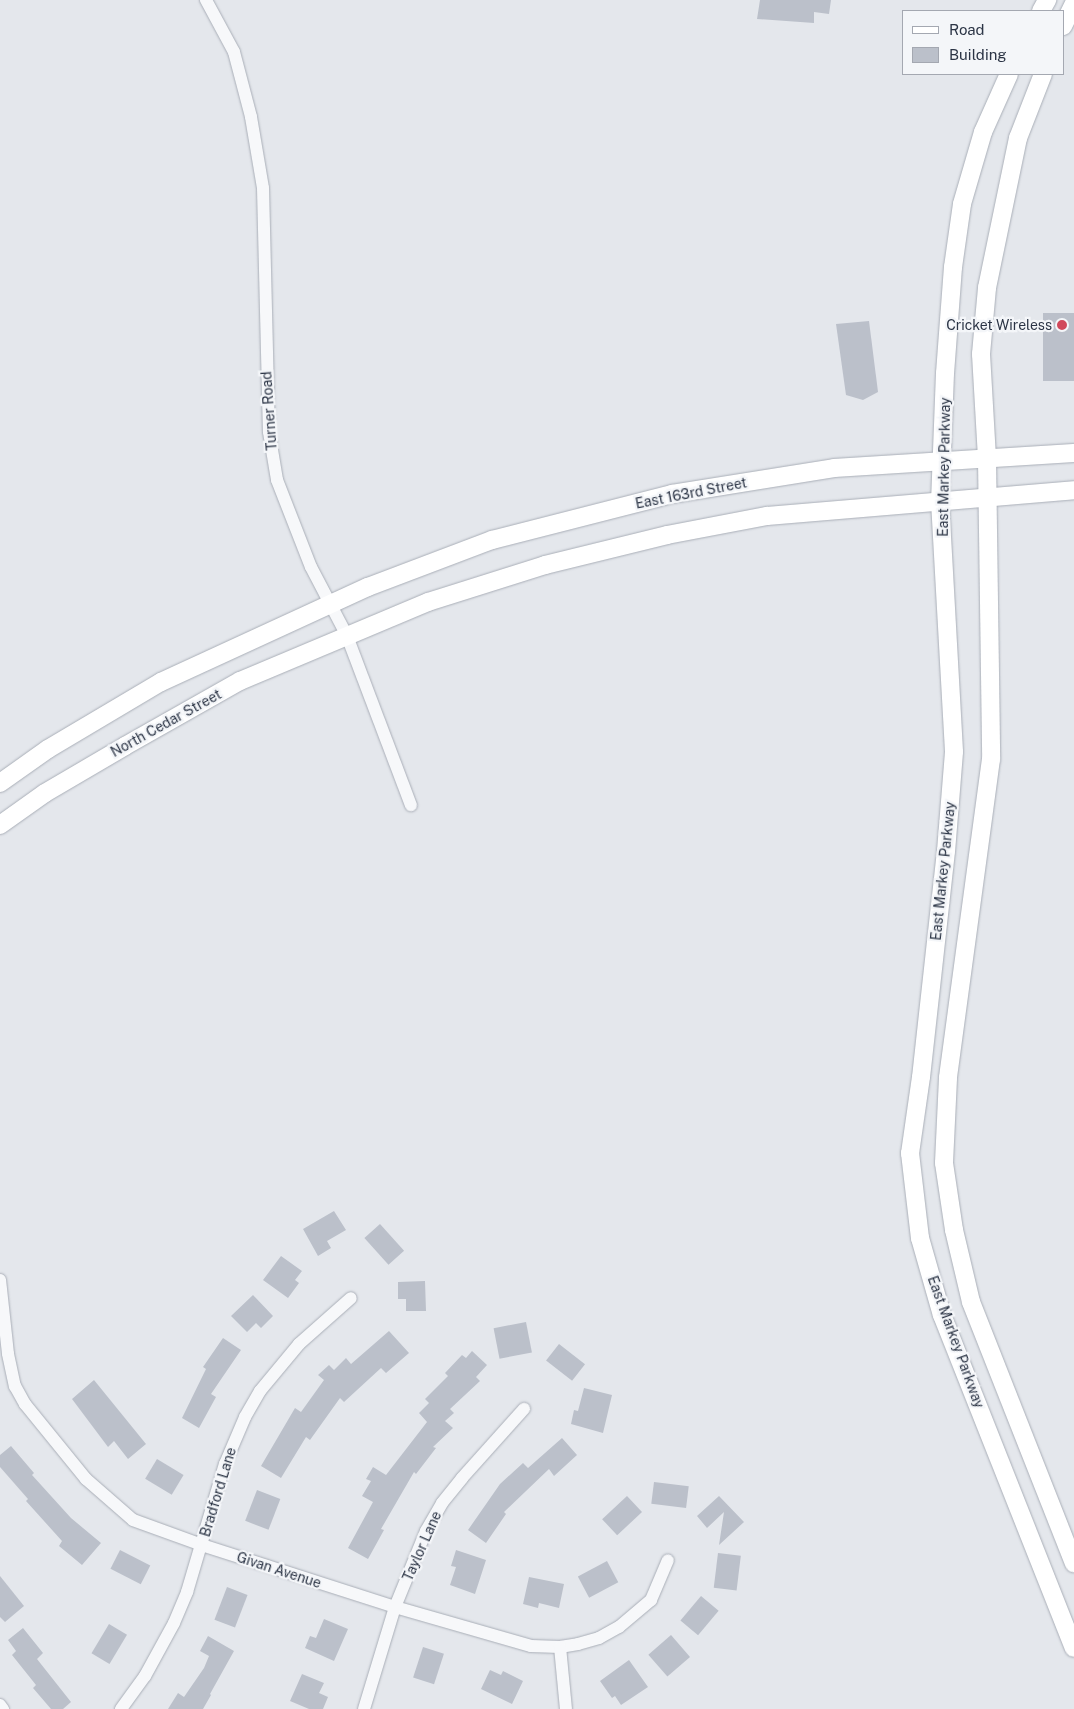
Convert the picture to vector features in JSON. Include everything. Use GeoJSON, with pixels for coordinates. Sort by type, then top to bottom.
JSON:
{"type":"FeatureCollection","features":[{"type":"Feature","properties":{"kind":"street","name":"Turner Road"},"geometry":{"type":"LineString","coordinates":[[206,0],[234,52],[251,117],[264,188],[267,286],[265,356],[268,423],[277,480],[327,605],[344,637],[411,805]]}},
{"type":"Feature","properties":{"kind":"street"},"geometry":{"type":"LineString","coordinates":[[1064,24],[1074,3]]}},
{"type":"Feature","properties":{"kind":"street","name":"East Markey Parkway"},"geometry":{"type":"LineString","coordinates":[[1009,75],[983,132],[962,204],[951,293],[940,501],[954,752],[946,851],[921,1077],[910,1153],[920,1238],[942,1315],[1074,1648]]}},
{"type":"Feature","properties":{"kind":"street","name":"East Markey Parkway"},"geometry":{"type":"LineString","coordinates":[[1042,75],[1018,138],[986,288],[981,354],[988,496],[991,759],[948,1078],[944,1163],[954,1230],[971,1302],[1074,1562]]}},
{"type":"Feature","properties":{"kind":"street","name":"East 163rd Street"},"geometry":{"type":"LineString","coordinates":[[327,605],[492,540],[672,494],[834,468],[1074,453]]}},
{"type":"Feature","properties":{"kind":"street"},"geometry":{"type":"LineString","coordinates":[[344,637],[437,599],[545,565],[667,535],[767,516],[1074,490]]}},
{"type":"Feature","properties":{"kind":"street"},"geometry":{"type":"LineString","coordinates":[[0,783],[48,749],[161,682],[327,605]]}},
{"type":"Feature","properties":{"kind":"street","name":"North Cedar Street"},"geometry":{"type":"LineString","coordinates":[[0,825],[43,794],[240,681],[344,637]]}},
{"type":"Feature","properties":{"kind":"street","name":"Givan Avenue"},"geometry":{"type":"LineString","coordinates":[[0,1280],[8,1354],[15,1386],[24,1404],[86,1479],[133,1520],[202,1545],[395,1607],[531,1646],[560,1647],[599,1638],[633,1616],[651,1600],[668,1560]]}},
{"type":"Feature","properties":{"kind":"street","name":"Bradford Lane"},"geometry":{"type":"LineString","coordinates":[[121,1709],[145,1676],[174,1623],[187,1592],[232,1443],[260,1391],[299,1344],[351,1298]]}},
{"type":"Feature","properties":{"kind":"street","name":"Taylor Lane"},"geometry":{"type":"LineString","coordinates":[[364,1709],[395,1607],[426,1531],[442,1503],[462,1478],[524,1409]]}},
{"type":"Feature","properties":{"kind":"street"},"geometry":{"type":"LineString","coordinates":[[560,1647],[566,1709]]}},
{"type":"Feature","properties":{"kind":"street"},"geometry":{"type":"LineString","coordinates":[[0,1705],[3,1709]]}},
{"type":"Feature","properties":{"kind":"building"},"geometry":{"type":"Polygon","coordinates":[[[760,0],[831,0],[829,14],[814,12],[814,23],[757,19],[760,0]]]}},
{"type":"Feature","properties":{"kind":"building"},"geometry":{"type":"Polygon","coordinates":[[[1043,313],[1074,313],[1074,381],[1043,381],[1043,313]]]}},
{"type":"Feature","properties":{"kind":"building"},"geometry":{"type":"Polygon","coordinates":[[[869,321],[878,392],[863,400],[846,395],[836,324],[869,321]]]}},
{"type":"Feature","properties":{"kind":"building"},"geometry":{"type":"Polygon","coordinates":[[[334,1211],[346,1230],[327,1241],[331,1248],[318,1256],[303,1229],[334,1211]]]}},
{"type":"Feature","properties":{"kind":"building"},"geometry":{"type":"Polygon","coordinates":[[[380,1224],[404,1251],[388,1265],[364,1238],[380,1224]]]}},
{"type":"Feature","properties":{"kind":"building"},"geometry":{"type":"Polygon","coordinates":[[[281,1256],[302,1271],[295,1280],[299,1283],[288,1298],[263,1280],[281,1256]]]}},
{"type":"Feature","properties":{"kind":"building"},"geometry":{"type":"Polygon","coordinates":[[[425,1281],[426,1311],[406,1311],[406,1299],[398,1299],[398,1282],[425,1281]]]}},
{"type":"Feature","properties":{"kind":"building"},"geometry":{"type":"Polygon","coordinates":[[[253,1295],[273,1316],[261,1328],[256,1323],[247,1332],[231,1316],[253,1295]]]}},
{"type":"Feature","properties":{"kind":"building"},"geometry":{"type":"Polygon","coordinates":[[[526,1322],[532,1352],[500,1359],[494,1328],[526,1322]]]}},
{"type":"Feature","properties":{"kind":"building"},"geometry":{"type":"Polygon","coordinates":[[[389,1331],[409,1353],[386,1373],[381,1368],[344,1402],[340,1398],[310,1440],[306,1437],[281,1478],[261,1466],[295,1408],[301,1412],[324,1380],[318,1375],[329,1365],[334,1370],[346,1358],[351,1364],[389,1331]]]}},
{"type":"Feature","properties":{"kind":"building"},"geometry":{"type":"Polygon","coordinates":[[[223,1338],[241,1350],[211,1394],[216,1397],[199,1428],[182,1418],[206,1369],[203,1367],[223,1338]]]}},
{"type":"Feature","properties":{"kind":"building"},"geometry":{"type":"Polygon","coordinates":[[[559,1344],[585,1364],[572,1381],[546,1361],[559,1344]]]}},
{"type":"Feature","properties":{"kind":"building"},"geometry":{"type":"Polygon","coordinates":[[[472,1351],[487,1365],[476,1377],[480,1381],[450,1409],[454,1413],[445,1421],[453,1428],[433,1447],[436,1448],[416,1474],[414,1472],[381,1529],[384,1530],[368,1559],[348,1548],[373,1502],[362,1496],[371,1481],[366,1479],[373,1467],[386,1475],[427,1422],[419,1413],[429,1403],[425,1399],[448,1376],[445,1373],[462,1355],[466,1358],[472,1351]]]}},
{"type":"Feature","properties":{"kind":"building"},"geometry":{"type":"Polygon","coordinates":[[[94,1380],[146,1444],[128,1459],[114,1441],[108,1447],[72,1399],[94,1380]]]}},
{"type":"Feature","properties":{"kind":"building"},"geometry":{"type":"Polygon","coordinates":[[[584,1388],[612,1395],[603,1433],[571,1424],[574,1410],[578,1411],[584,1388]]]}},
{"type":"Feature","properties":{"kind":"building"},"geometry":{"type":"Polygon","coordinates":[[[562,1438],[577,1455],[554,1476],[549,1469],[504,1512],[506,1514],[486,1543],[468,1530],[500,1484],[523,1463],[528,1468],[562,1438]]]}},
{"type":"Feature","properties":{"kind":"building"},"geometry":{"type":"Polygon","coordinates":[[[11,1446],[34,1473],[32,1475],[71,1518],[101,1543],[82,1565],[59,1546],[62,1541],[26,1501],[28,1499],[0,1467],[0,1455],[11,1446]]]}},
{"type":"Feature","properties":{"kind":"building"},"geometry":{"type":"Polygon","coordinates":[[[157,1459],[184,1475],[172,1495],[145,1479],[157,1459]]]}},
{"type":"Feature","properties":{"kind":"building"},"geometry":{"type":"Polygon","coordinates":[[[654,1482],[689,1486],[686,1508],[651,1504],[654,1482]]]}},
{"type":"Feature","properties":{"kind":"building"},"geometry":{"type":"Polygon","coordinates":[[[257,1490],[280,1499],[269,1530],[245,1521],[257,1490]]]}},
{"type":"Feature","properties":{"kind":"building"},"geometry":{"type":"Polygon","coordinates":[[[627,1496],[642,1512],[617,1535],[602,1519],[627,1496]]]}},
{"type":"Feature","properties":{"kind":"building"},"geometry":{"type":"Polygon","coordinates":[[[719,1496],[744,1522],[719,1545],[724,1512],[707,1528],[697,1516],[719,1496]]]}},
{"type":"Feature","properties":{"kind":"building"},"geometry":{"type":"Polygon","coordinates":[[[120,1550],[150,1565],[141,1584],[110,1569],[120,1550]]]}},
{"type":"Feature","properties":{"kind":"building"},"geometry":{"type":"Polygon","coordinates":[[[456,1550],[486,1560],[475,1594],[450,1585],[456,1567],[451,1566],[456,1550]]]}},
{"type":"Feature","properties":{"kind":"building"},"geometry":{"type":"Polygon","coordinates":[[[718,1553],[741,1556],[737,1591],[714,1588],[718,1553]]]}},
{"type":"Feature","properties":{"kind":"building"},"geometry":{"type":"Polygon","coordinates":[[[607,1561],[618,1582],[589,1598],[578,1576],[607,1561]]]}},
{"type":"Feature","properties":{"kind":"building"},"geometry":{"type":"Polygon","coordinates":[[[0,1576],[24,1606],[5,1622],[0,1617],[0,1576]]]}},
{"type":"Feature","properties":{"kind":"building"},"geometry":{"type":"Polygon","coordinates":[[[529,1577],[564,1584],[559,1608],[539,1603],[538,1608],[523,1604],[529,1577]]]}},
{"type":"Feature","properties":{"kind":"building"},"geometry":{"type":"Polygon","coordinates":[[[227,1587],[248,1595],[235,1628],[214,1620],[227,1587]]]}},
{"type":"Feature","properties":{"kind":"building"},"geometry":{"type":"Polygon","coordinates":[[[701,1596],[719,1611],[698,1635],[680,1621],[701,1596]]]}},
{"type":"Feature","properties":{"kind":"building"},"geometry":{"type":"Polygon","coordinates":[[[324,1619],[348,1629],[334,1661],[305,1648],[310,1636],[316,1638],[324,1619]]]}},
{"type":"Feature","properties":{"kind":"building"},"geometry":{"type":"Polygon","coordinates":[[[109,1624],[127,1635],[109,1664],[91,1653],[109,1624]]]}},
{"type":"Feature","properties":{"kind":"building"},"geometry":{"type":"Polygon","coordinates":[[[23,1628],[43,1653],[37,1659],[71,1702],[63,1709],[51,1709],[33,1688],[36,1685],[12,1655],[16,1651],[8,1640],[23,1628]]]}},
{"type":"Feature","properties":{"kind":"building"},"geometry":{"type":"Polygon","coordinates":[[[671,1635],[690,1657],[667,1677],[648,1655],[671,1635]]]}},
{"type":"Feature","properties":{"kind":"building"},"geometry":{"type":"Polygon","coordinates":[[[208,1636],[234,1651],[211,1695],[203,1709],[168,1709],[178,1693],[184,1697],[204,1668],[209,1656],[200,1651],[208,1636]]]}},
{"type":"Feature","properties":{"kind":"building"},"geometry":{"type":"Polygon","coordinates":[[[423,1647],[444,1654],[434,1684],[413,1677],[423,1647]]]}},
{"type":"Feature","properties":{"kind":"building"},"geometry":{"type":"Polygon","coordinates":[[[629,1660],[648,1687],[621,1705],[615,1696],[612,1698],[600,1681],[629,1660]]]}},
{"type":"Feature","properties":{"kind":"building"},"geometry":{"type":"Polygon","coordinates":[[[490,1670],[501,1675],[503,1671],[523,1681],[512,1704],[481,1689],[490,1670]]]}},
{"type":"Feature","properties":{"kind":"building"},"geometry":{"type":"Polygon","coordinates":[[[302,1674],[324,1683],[319,1693],[328,1697],[323,1709],[309,1709],[290,1701],[302,1674]]]}},
{"type":"Feature","properties":{"kind":"place","name":"Cricket Wireless"},"geometry":{"type":"Point","coordinates":[1062,325]}}]}
